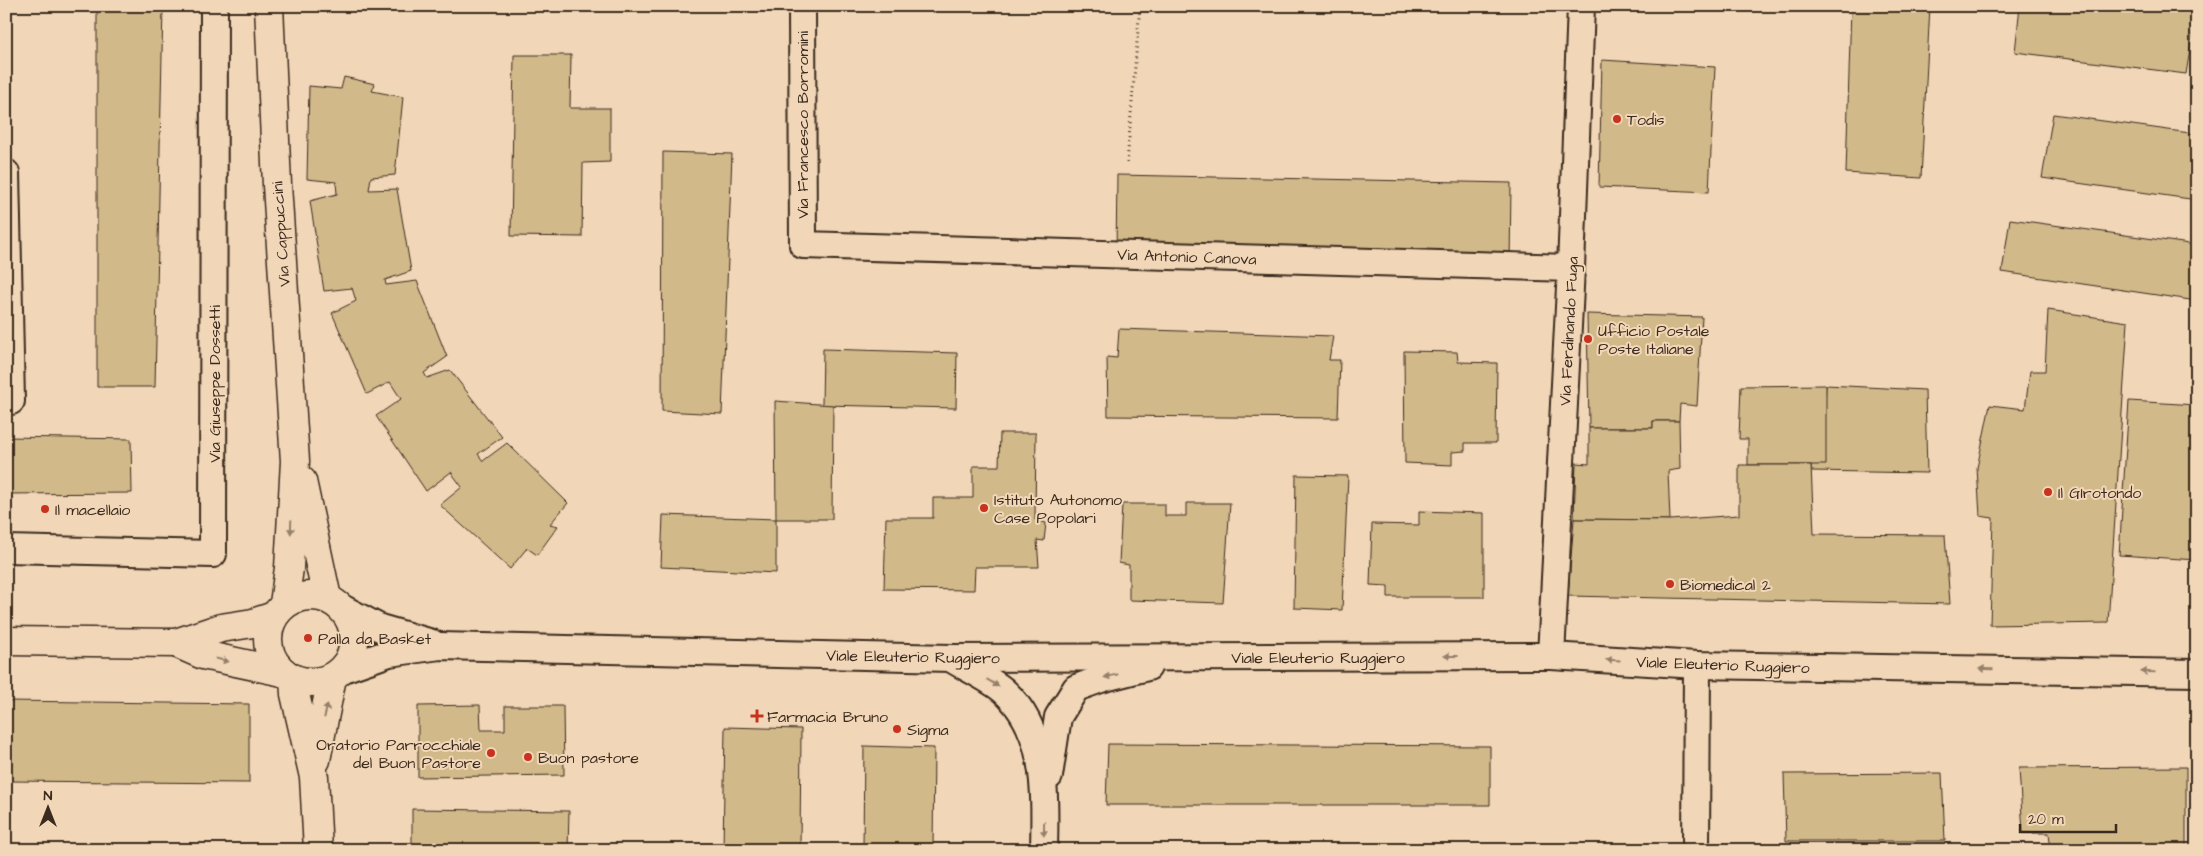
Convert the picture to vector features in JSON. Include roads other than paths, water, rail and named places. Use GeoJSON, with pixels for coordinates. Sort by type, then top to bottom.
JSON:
{"type":"FeatureCollection","features":[{"type":"Feature","properties":{"kind":"street","name":"Via Giuseppe Dossetti"},"geometry":{"type":"LineString","coordinates":[[6,549],[213,554],[214,6]]}},
{"type":"Feature","properties":{"kind":"street","name":"Via Cappuccini"},"geometry":{"type":"LineString","coordinates":[[269,6],[276,185],[295,461],[289,568],[279,610]]}},
{"type":"Feature","properties":{"kind":"street","name":"Via Francesco Borromini"},"geometry":{"type":"LineString","coordinates":[[802,6],[803,245]]}},
{"type":"Feature","properties":{"kind":"street","name":"Via Ferdinando Fuga"},"geometry":{"type":"LineString","coordinates":[[1551,656],[1571,268],[1581,6]]}},
{"type":"Feature","properties":{"kind":"street"},"geometry":{"type":"LineString","coordinates":[[6,173],[11,401],[6,401]]}},
{"type":"Feature","properties":{"kind":"street","name":"Via Antonio Canova"},"geometry":{"type":"LineString","coordinates":[[803,245],[1571,268]]}},
{"type":"Feature","properties":{"kind":"street","name":"Via Cappuccini"},"geometry":{"type":"LineString","coordinates":[[295,461],[334,603]]}},
{"type":"Feature","properties":{"kind":"street"},"geometry":{"type":"LineString","coordinates":[[6,641],[176,643],[221,628],[253,623],[279,610],[298,597],[313,595],[334,603],[350,619],[354,632],[351,658],[338,673],[320,681],[307,682],[289,675],[203,655],[176,643]]}},
{"type":"Feature","properties":{"kind":"street","name":"Viale Eleuterio Ruggiero"},"geometry":{"type":"LineString","coordinates":[[334,603],[380,628],[440,646]]}},
{"type":"Feature","properties":{"kind":"street"},"geometry":{"type":"LineString","coordinates":[[279,610],[269,627],[268,640],[270,652],[275,663],[289,675],[295,694],[314,777],[318,850]]}},
{"type":"Feature","properties":{"kind":"street","name":"Viale Eleuterio Ruggiero"},"geometry":{"type":"LineString","coordinates":[[338,673],[389,653],[440,646],[951,658],[1551,656],[1697,665],[2197,673]]}},
{"type":"Feature","properties":{"kind":"street"},"geometry":{"type":"LineString","coordinates":[[1045,798],[1058,717],[1076,688],[1101,679],[1140,670],[1174,657]]}},
{"type":"Feature","properties":{"kind":"street"},"geometry":{"type":"LineString","coordinates":[[951,658],[1004,690],[1028,721],[1041,759],[1045,798],[1044,850]]}},
{"type":"Feature","properties":{"kind":"street"},"geometry":{"type":"LineString","coordinates":[[1696,850],[1697,665]]}},
{"type":"Feature","properties":{"kind":"street"},"geometry":{"type":"LineString","coordinates":[[314,777],[338,673]]}},
{"type":"Feature","properties":{"kind":"place","name":"Todis"},"geometry":{"type":"Point","coordinates":[1617,119]}},
{"type":"Feature","properties":{"kind":"place","name":"Ufficio Postale Poste Italiane"},"geometry":{"type":"Point","coordinates":[1588,339]}},
{"type":"Feature","properties":{"kind":"place","name":"Il GIrotondo"},"geometry":{"type":"Point","coordinates":[2048,492]}},
{"type":"Feature","properties":{"kind":"place","name":"Istituto Autonomo Case Popolari"},"geometry":{"type":"Point","coordinates":[984,508]}},
{"type":"Feature","properties":{"kind":"place","name":"Il macellaio"},"geometry":{"type":"Point","coordinates":[45,509]}},
{"type":"Feature","properties":{"kind":"place","name":"Biomedical 2"},"geometry":{"type":"Point","coordinates":[1670,584]}},
{"type":"Feature","properties":{"kind":"place","name":"Palla da Basket"},"geometry":{"type":"Point","coordinates":[308,638]}},
{"type":"Feature","properties":{"kind":"place","name":"Farmacia Bruno"},"geometry":{"type":"Point","coordinates":[757,716]}},
{"type":"Feature","properties":{"kind":"place","name":"Sigma"},"geometry":{"type":"Point","coordinates":[897,729]}},
{"type":"Feature","properties":{"kind":"place","name":"Oratorio Parrocchiale del Buon Pastore"},"geometry":{"type":"Point","coordinates":[491,753]}},
{"type":"Feature","properties":{"kind":"place","name":"Buon pastore"},"geometry":{"type":"Point","coordinates":[528,757]}}]}
